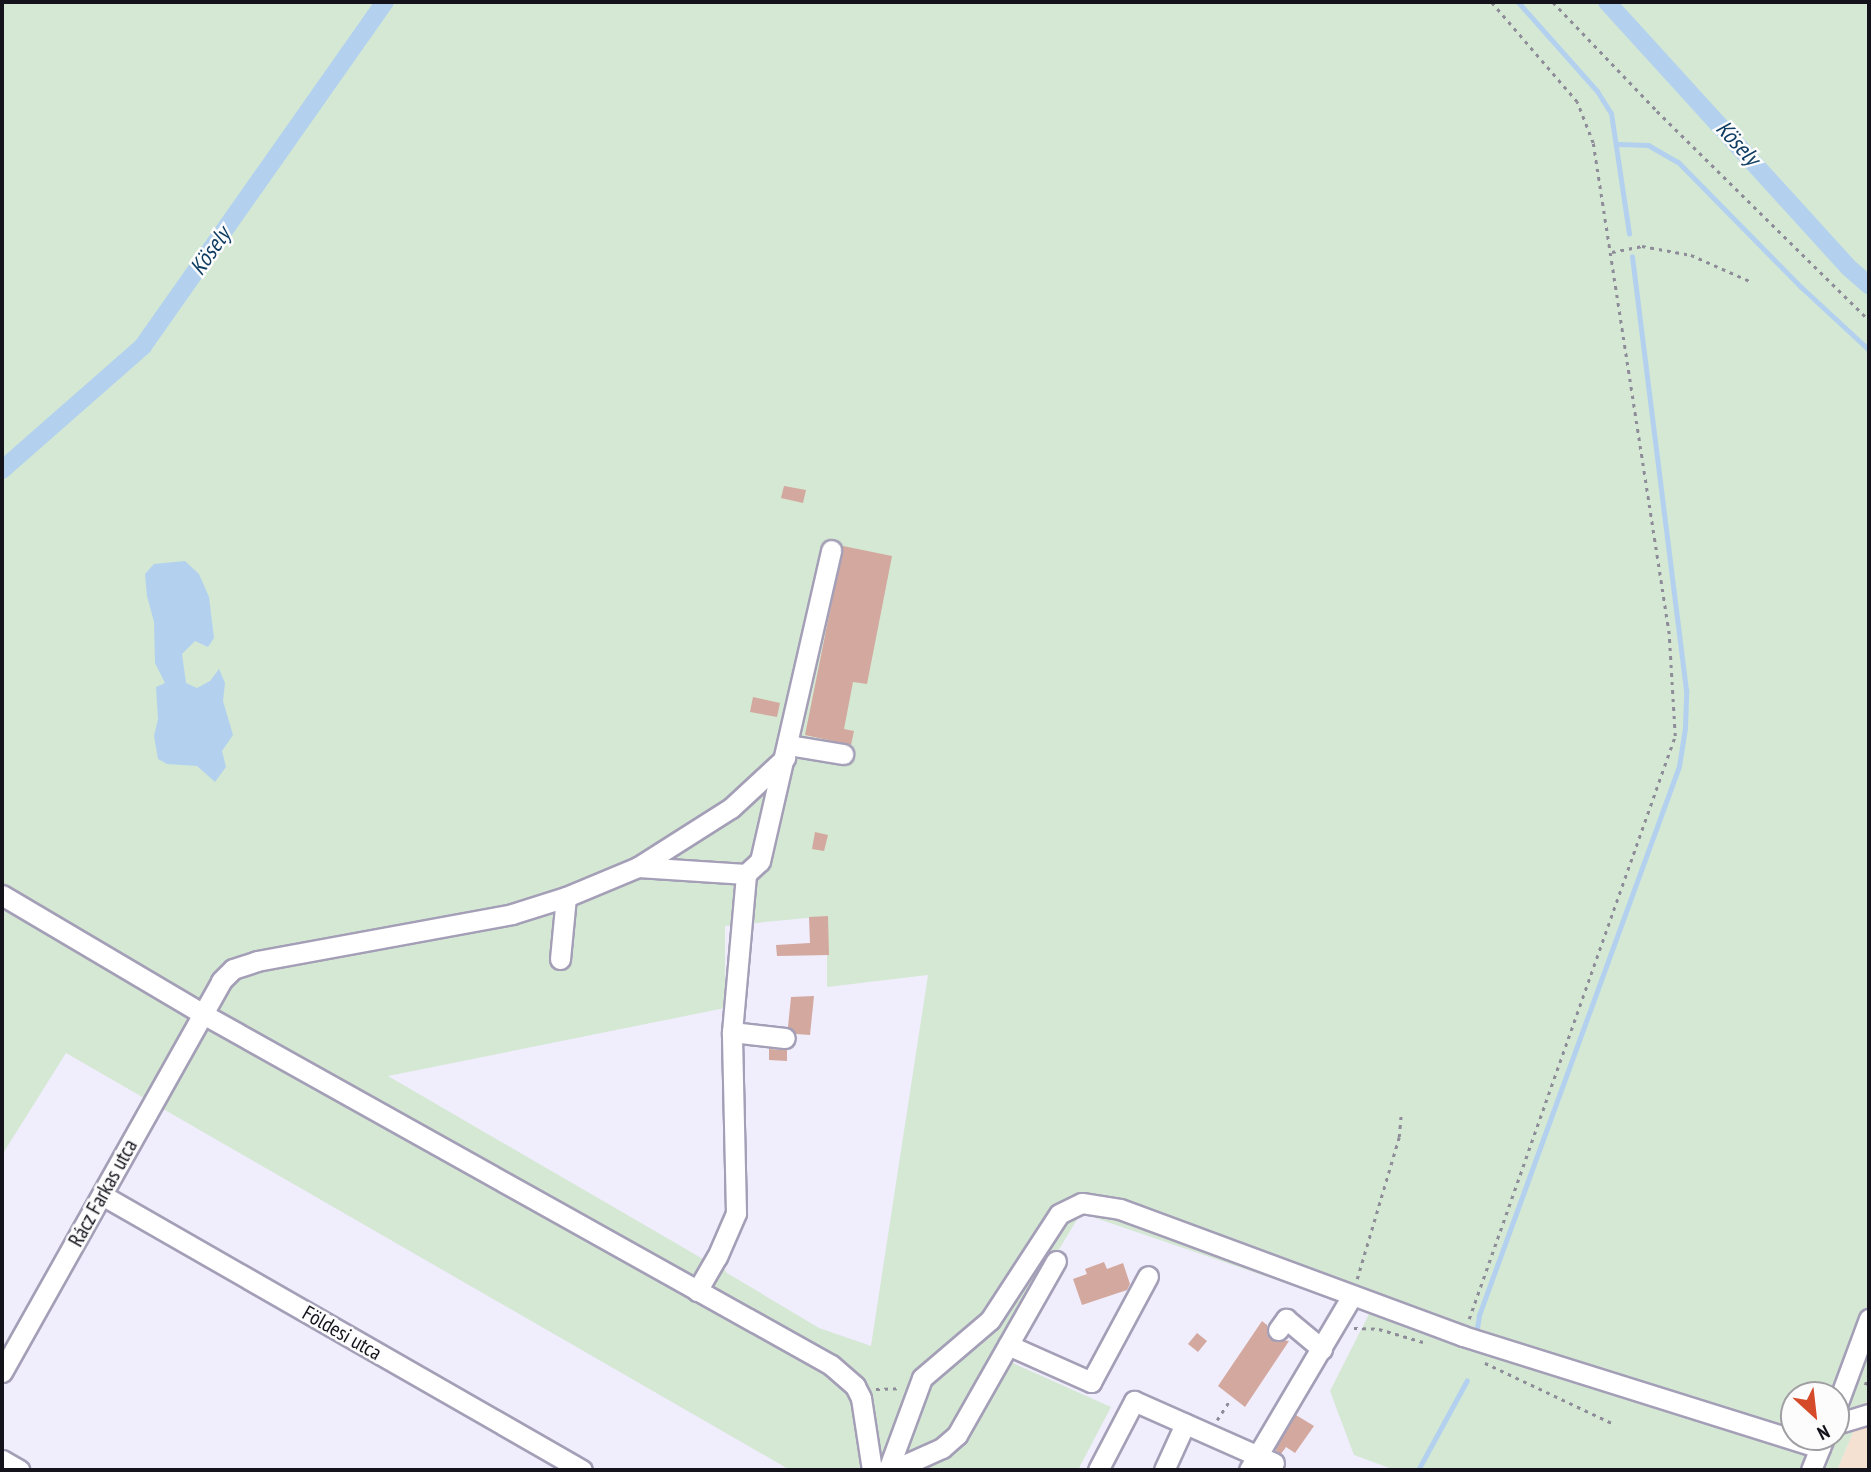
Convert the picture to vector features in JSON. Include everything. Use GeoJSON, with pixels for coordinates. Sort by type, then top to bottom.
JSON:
{"type":"FeatureCollection","features":[{"type":"Feature","properties":{"kind":"street"},"geometry":{"type":"LineString","coordinates":[[697,1291],[717,1257],[736,1213],[732,1032],[746,874],[760,861],[831,550]]}},
{"type":"Feature","properties":{"kind":"street"},"geometry":{"type":"LineString","coordinates":[[787,751],[843,754]]}},
{"type":"Feature","properties":{"kind":"street","name":"Rácz Farkas utca"},"geometry":{"type":"LineString","coordinates":[[2,1372],[226,975],[244,964],[512,914],[566,897],[638,867],[731,808],[787,751]]}},
{"type":"Feature","properties":{"kind":"street"},"geometry":{"type":"LineString","coordinates":[[638,867],[746,874]]}},
{"type":"Feature","properties":{"kind":"street"},"geometry":{"type":"LineString","coordinates":[[2,895],[203,1014],[831,1365],[847,1378],[861,1398],[872,1470]]}},
{"type":"Feature","properties":{"kind":"street"},"geometry":{"type":"LineString","coordinates":[[560,958],[566,897]]}},
{"type":"Feature","properties":{"kind":"street"},"geometry":{"type":"LineString","coordinates":[[732,1032],[785,1038]]}},
{"type":"Feature","properties":{"kind":"street","name":"Földesi utca"},"geometry":{"type":"LineString","coordinates":[[102,1195],[582,1470]]}},
{"type":"Feature","properties":{"kind":"street"},"geometry":{"type":"LineString","coordinates":[[890,1470],[922,1378],[990,1320],[1059,1214],[1082,1203],[1120,1209],[1463,1336],[1780,1430]]}},
{"type":"Feature","properties":{"kind":"street"},"geometry":{"type":"LineString","coordinates":[[890,1470],[951,1443],[1056,1261]]}},
{"type":"Feature","properties":{"kind":"street"},"geometry":{"type":"LineString","coordinates":[[1008,1345],[1091,1382],[1149,1276]]}},
{"type":"Feature","properties":{"kind":"street"},"geometry":{"type":"LineString","coordinates":[[1098,1470],[1134,1401],[1208,1434],[1260,1463],[1352,1296]]}},
{"type":"Feature","properties":{"kind":"street"},"geometry":{"type":"LineString","coordinates":[[1846,1381],[1869,1319]]}},
{"type":"Feature","properties":{"kind":"street"},"geometry":{"type":"LineString","coordinates":[[1278,1330],[1286,1320],[1322,1349]]}},
{"type":"Feature","properties":{"kind":"street"},"geometry":{"type":"LineString","coordinates":[[1850,1420],[1869,1414]]}},
{"type":"Feature","properties":{"kind":"street"},"geometry":{"type":"LineString","coordinates":[[1164,1470],[1185,1424]]}},
{"type":"Feature","properties":{"kind":"street"},"geometry":{"type":"LineString","coordinates":[[1811,1470],[1819,1451]]}},
{"type":"Feature","properties":{"kind":"street"},"geometry":{"type":"LineString","coordinates":[[2,1461],[19,1470]]}},
{"type":"Feature","properties":{"kind":"path"},"geometry":{"type":"LineString","coordinates":[[1463,1336],[1675,736],[1669,634],[1612,252],[1586,117],[1577,102],[1491,2]]}},
{"type":"Feature","properties":{"kind":"path"},"geometry":{"type":"LineString","coordinates":[[1553,2],[1657,111],[1869,320]]}},
{"type":"Feature","properties":{"kind":"path"},"geometry":{"type":"LineString","coordinates":[[1612,252],[1642,246],[1691,255],[1752,282]]}},
{"type":"Feature","properties":{"kind":"path"},"geometry":{"type":"LineString","coordinates":[[1352,1296],[1399,1137],[1401,1112]]}},
{"type":"Feature","properties":{"kind":"path"},"geometry":{"type":"LineString","coordinates":[[1334,1329],[1379,1329],[1428,1343]]}},
{"type":"Feature","properties":{"kind":"path"},"geometry":{"type":"LineString","coordinates":[[1478,1360],[1612,1423]]}},
{"type":"Feature","properties":{"kind":"path"},"geometry":{"type":"LineString","coordinates":[[847,1378],[882,1391],[922,1378]]}},
{"type":"Feature","properties":{"kind":"path"},"geometry":{"type":"LineString","coordinates":[[1208,1434],[1230,1400]]}},
{"type":"Feature","properties":{"kind":"shaded area"},"geometry":{"type":"Polygon","coordinates":[[[1869,1395],[1869,1470],[1837,1470],[1845,1451],[1850,1451],[1850,1440],[1869,1395]]]}},
{"type":"Feature","properties":{"kind":"green space"},"geometry":{"type":"Polygon","coordinates":[[[2,2],[1869,2],[1869,1395],[1850,1440],[1850,1381],[1780,1381],[1780,1451],[1845,1451],[1837,1470],[1395,1470],[1354,1455],[1330,1391],[1370,1312],[1081,1213],[995,1355],[1111,1407],[1078,1470],[790,1470],[66,1053],[2,1155],[2,2]],[[827,916],[725,926],[725,1008],[388,1076],[703,1259],[721,1265],[727,1273],[819,1328],[871,1346],[928,975],[827,987],[827,916]]]}},
{"type":"Feature","properties":{"kind":"water"},"geometry":{"type":"Polygon","coordinates":[[[185,561],[199,574],[209,597],[214,638],[208,647],[195,641],[182,654],[186,683],[197,688],[210,681],[219,669],[225,683],[223,701],[233,735],[222,751],[226,767],[215,782],[197,766],[167,764],[158,759],[154,736],[158,719],[156,687],[165,683],[155,663],[154,622],[145,574],[154,564],[185,561]]]}},
{"type":"Feature","properties":{"kind":"building"},"geometry":{"type":"Polygon","coordinates":[[[784,486],[806,490],[803,503],[781,498],[784,486]]]}},
{"type":"Feature","properties":{"kind":"building"},"geometry":{"type":"Polygon","coordinates":[[[843,546],[892,556],[867,684],[853,682],[844,729],[854,731],[851,745],[805,735],[843,546]]]}},
{"type":"Feature","properties":{"kind":"building"},"geometry":{"type":"Polygon","coordinates":[[[753,697],[780,703],[777,717],[750,712],[753,697]]]}},
{"type":"Feature","properties":{"kind":"building"},"geometry":{"type":"Polygon","coordinates":[[[815,832],[828,835],[824,851],[812,849],[815,832]]]}},
{"type":"Feature","properties":{"kind":"building"},"geometry":{"type":"Polygon","coordinates":[[[828,916],[829,955],[777,956],[776,945],[810,943],[809,917],[828,916]]]}},
{"type":"Feature","properties":{"kind":"building"},"geometry":{"type":"Polygon","coordinates":[[[814,996],[810,1035],[796,1034],[788,1027],[791,997],[814,996]]]}},
{"type":"Feature","properties":{"kind":"building"},"geometry":{"type":"Polygon","coordinates":[[[769,1049],[787,1050],[787,1061],[769,1060],[769,1049]]]}},
{"type":"Feature","properties":{"kind":"building"},"geometry":{"type":"Polygon","coordinates":[[[1104,1262],[1107,1269],[1123,1263],[1130,1284],[1127,1290],[1082,1305],[1073,1279],[1087,1274],[1085,1269],[1104,1262]]]}},
{"type":"Feature","properties":{"kind":"building"},"geometry":{"type":"Polygon","coordinates":[[[1262,1321],[1267,1325],[1270,1339],[1289,1341],[1245,1407],[1218,1386],[1262,1321]]]}},
{"type":"Feature","properties":{"kind":"building"},"geometry":{"type":"Polygon","coordinates":[[[1197,1333],[1207,1341],[1198,1352],[1188,1344],[1197,1333]]]}},
{"type":"Feature","properties":{"kind":"building"},"geometry":{"type":"Polygon","coordinates":[[[1296,1415],[1314,1426],[1295,1453],[1286,1447],[1281,1454],[1275,1450],[1296,1415]]]}},
{"type":"Feature","properties":{"kind":"waterway","name":"Kösely"},"geometry":{"type":"LineString","coordinates":[[2,470],[143,346],[385,2]]}},
{"type":"Feature","properties":{"kind":"waterway"},"geometry":{"type":"LineString","coordinates":[[1518,2],[1597,91],[1611,113],[1629,234]]}},
{"type":"Feature","properties":{"kind":"waterway","name":"Kösely"},"geometry":{"type":"LineString","coordinates":[[1607,2],[1848,267],[1869,285]]}},
{"type":"Feature","properties":{"kind":"waterway"},"geometry":{"type":"LineString","coordinates":[[1618,144],[1648,145],[1678,162],[1801,287],[1869,350]]}},
{"type":"Feature","properties":{"kind":"waterway"},"geometry":{"type":"LineString","coordinates":[[1477,1328],[1479,1315],[1679,766],[1685,727],[1686,690],[1632,256]]}},
{"type":"Feature","properties":{"kind":"waterway"},"geometry":{"type":"LineString","coordinates":[[1418,1470],[1467,1380]]}}]}
